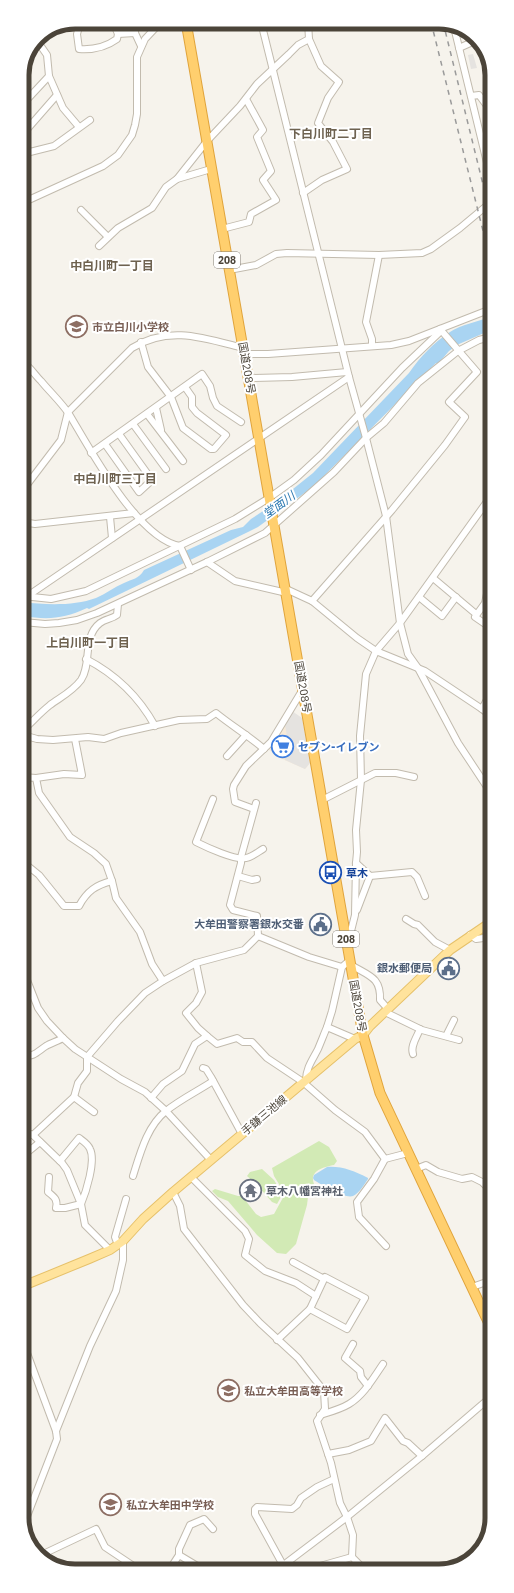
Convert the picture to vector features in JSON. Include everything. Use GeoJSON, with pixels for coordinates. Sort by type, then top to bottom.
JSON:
{"type":"FeatureCollection","features":[{"type":"Feature","properties":{"kind":"highway","name":"国道208号"},"geometry":{"type":"LineString","coordinates":[[187,29],[346,937],[348,964],[363,1034],[380,1093],[485,1316]]}},
{"type":"Feature","properties":{"kind":"main road","name":"手鎌三池線"},"geometry":{"type":"LineString","coordinates":[[29,1284],[110,1250],[121,1243],[143,1219],[210,1159],[363,1034],[450,950],[485,926]]}},
{"type":"Feature","properties":{"kind":"street"},"geometry":{"type":"LineString","coordinates":[[78,29],[77,34],[79,49],[90,50],[106,45],[117,39],[118,34],[116,29]]}},
{"type":"Feature","properties":{"kind":"street"},"geometry":{"type":"LineString","coordinates":[[134,29],[141,46]]}},
{"type":"Feature","properties":{"kind":"street"},"geometry":{"type":"LineString","coordinates":[[29,200],[103,166],[118,155],[132,135],[135,125],[137,114],[137,57],[145,39],[154,29]]}},
{"type":"Feature","properties":{"kind":"street"},"geometry":{"type":"LineString","coordinates":[[263,29],[341,348],[386,516],[400,623],[408,654],[418,668],[458,743],[485,783]]}},
{"type":"Feature","properties":{"kind":"street"},"geometry":{"type":"LineString","coordinates":[[303,193],[322,180],[347,169],[333,142],[318,123],[328,98],[339,82],[322,66],[309,39],[308,29]]}},
{"type":"Feature","properties":{"kind":"street"},"geometry":{"type":"LineString","coordinates":[[455,32],[485,153]]}},
{"type":"Feature","properties":{"kind":"street"},"geometry":{"type":"LineString","coordinates":[[118,34],[135,34]]}},
{"type":"Feature","properties":{"kind":"street"},"geometry":{"type":"LineString","coordinates":[[99,246],[118,228],[152,208],[166,187],[177,179],[206,141],[246,99],[256,84],[298,45],[309,39]]}},
{"type":"Feature","properties":{"kind":"street"},"geometry":{"type":"LineString","coordinates":[[459,48],[472,42]]}},
{"type":"Feature","properties":{"kind":"street"},"geometry":{"type":"LineString","coordinates":[[39,47],[47,55],[49,76],[64,108],[79,127]]}},
{"type":"Feature","properties":{"kind":"street"},"geometry":{"type":"LineString","coordinates":[[29,96],[49,76]]}},
{"type":"Feature","properties":{"kind":"street"},"geometry":{"type":"LineString","coordinates":[[29,128],[58,95]]}},
{"type":"Feature","properties":{"kind":"street"},"geometry":{"type":"LineString","coordinates":[[472,96],[479,95],[485,103]]}},
{"type":"Feature","properties":{"kind":"street"},"geometry":{"type":"LineString","coordinates":[[222,229],[249,222],[251,214],[276,200],[263,180],[271,171],[257,137],[263,130],[246,99]]}},
{"type":"Feature","properties":{"kind":"street"},"geometry":{"type":"LineString","coordinates":[[29,151],[30,152],[54,146],[90,120]]}},
{"type":"Feature","properties":{"kind":"street"},"geometry":{"type":"LineString","coordinates":[[177,179],[211,169]]}},
{"type":"Feature","properties":{"kind":"street"},"geometry":{"type":"LineString","coordinates":[[229,270],[256,265],[276,254],[318,253],[379,256],[422,253],[460,228],[485,207]]}},
{"type":"Feature","properties":{"kind":"street"},"geometry":{"type":"LineString","coordinates":[[81,210],[108,237]]}},
{"type":"Feature","properties":{"kind":"street"},"geometry":{"type":"LineString","coordinates":[[372,346],[372,339],[366,322],[379,256]]}},
{"type":"Feature","properties":{"kind":"street"},"geometry":{"type":"LineString","coordinates":[[29,482],[61,440],[68,412],[132,348],[141,342],[164,335],[180,334],[200,337],[244,351],[268,354],[391,345],[409,341],[485,311]]}},
{"type":"Feature","properties":{"kind":"street"},"geometry":{"type":"LineString","coordinates":[[312,601],[386,516],[445,445],[465,417],[450,402],[477,372],[457,350],[441,329]]}},
{"type":"Feature","properties":{"kind":"street"},"geometry":{"type":"LineString","coordinates":[[29,597],[51,599],[76,594],[99,585],[235,519],[269,498],[294,480],[321,455],[402,368],[441,329]]}},
{"type":"Feature","properties":{"kind":"street"},"geometry":{"type":"LineString","coordinates":[[29,623],[45,624],[77,620],[118,604],[266,533],[334,472],[366,438],[384,423],[418,383],[457,350],[485,338]]}},
{"type":"Feature","properties":{"kind":"street"},"geometry":{"type":"LineString","coordinates":[[141,342],[148,367],[171,397],[183,428],[211,449],[214,449],[226,435],[197,413],[192,407],[192,397],[185,387]]}},
{"type":"Feature","properties":{"kind":"street"},"geometry":{"type":"LineString","coordinates":[[29,370],[68,412],[91,453],[134,513],[150,530],[161,538],[172,545],[180,546]]}},
{"type":"Feature","properties":{"kind":"street"},"geometry":{"type":"LineString","coordinates":[[91,453],[202,374],[210,386],[217,406],[241,422]]}},
{"type":"Feature","properties":{"kind":"street"},"geometry":{"type":"LineString","coordinates":[[249,378],[348,374]]}},
{"type":"Feature","properties":{"kind":"street"},"geometry":{"type":"LineString","coordinates":[[29,594],[140,520],[259,438],[348,374]]}},
{"type":"Feature","properties":{"kind":"street"},"geometry":{"type":"LineString","coordinates":[[156,408],[162,434]]}},
{"type":"Feature","properties":{"kind":"street"},"geometry":{"type":"LineString","coordinates":[[147,414],[183,461]]}},
{"type":"Feature","properties":{"kind":"street"},"geometry":{"type":"LineString","coordinates":[[133,424],[166,469]]}},
{"type":"Feature","properties":{"kind":"street"},"geometry":{"type":"LineString","coordinates":[[105,444],[140,492],[152,480],[119,434]]}},
{"type":"Feature","properties":{"kind":"street"},"geometry":{"type":"LineString","coordinates":[[355,915],[357,852],[356,830],[361,780],[360,736],[366,674],[376,651],[400,623],[485,504]]}},
{"type":"Feature","properties":{"kind":"street"},"geometry":{"type":"LineString","coordinates":[[29,523],[35,524],[134,513]]}},
{"type":"Feature","properties":{"kind":"street"},"geometry":{"type":"LineString","coordinates":[[110,516],[112,538]]}},
{"type":"Feature","properties":{"kind":"street"},"geometry":{"type":"LineString","coordinates":[[180,546],[191,570]]}},
{"type":"Feature","properties":{"kind":"street"},"geometry":{"type":"LineString","coordinates":[[207,562],[235,581],[286,591],[312,601],[357,638],[376,651],[418,668],[485,711]]}},
{"type":"Feature","properties":{"kind":"street"},"geometry":{"type":"LineString","coordinates":[[433,578],[476,614],[475,616],[485,624]]}},
{"type":"Feature","properties":{"kind":"street"},"geometry":{"type":"LineString","coordinates":[[419,597],[442,616],[456,597]]}},
{"type":"Feature","properties":{"kind":"street"},"geometry":{"type":"LineString","coordinates":[[476,614],[485,603]]}},
{"type":"Feature","properties":{"kind":"street"},"geometry":{"type":"LineString","coordinates":[[29,724],[37,716],[65,696],[80,681],[84,675],[87,647],[94,630],[100,622],[117,615],[118,604]]}},
{"type":"Feature","properties":{"kind":"street"},"geometry":{"type":"LineString","coordinates":[[86,659],[97,664],[124,684],[155,726]]}},
{"type":"Feature","properties":{"kind":"street"},"geometry":{"type":"LineString","coordinates":[[33,1135],[74,1097],[78,1083],[87,1071],[87,1057],[118,1020],[145,993],[163,981],[196,963],[244,950],[258,936],[257,916],[233,910],[230,905],[242,863],[241,859],[255,806],[235,802],[233,789],[234,784],[246,766],[271,742],[278,732],[303,689]]}},
{"type":"Feature","properties":{"kind":"street"},"geometry":{"type":"LineString","coordinates":[[482,709],[485,703]]}},
{"type":"Feature","properties":{"kind":"street"},"geometry":{"type":"LineString","coordinates":[[29,737],[37,739],[75,739],[88,737],[104,739],[121,733],[179,720],[207,719],[216,713],[264,749]]}},
{"type":"Feature","properties":{"kind":"street"},"geometry":{"type":"LineString","coordinates":[[227,756],[246,735]]}},
{"type":"Feature","properties":{"kind":"street"},"geometry":{"type":"LineString","coordinates":[[29,777],[36,778],[64,774],[82,775],[75,739]]}},
{"type":"Feature","properties":{"kind":"street"},"geometry":{"type":"LineString","coordinates":[[322,800],[375,773],[385,772],[414,777]]}},
{"type":"Feature","properties":{"kind":"street"},"geometry":{"type":"LineString","coordinates":[[36,778],[39,793],[70,837],[106,864],[116,898],[140,932],[152,964],[163,981]]}},
{"type":"Feature","properties":{"kind":"street"},"geometry":{"type":"LineString","coordinates":[[214,799],[196,842],[219,852],[241,859],[263,849]]}},
{"type":"Feature","properties":{"kind":"street"},"geometry":{"type":"LineString","coordinates":[[356,863],[370,876],[412,872],[417,878],[425,896]]}},
{"type":"Feature","properties":{"kind":"street"},"geometry":{"type":"LineString","coordinates":[[29,867],[39,875],[64,906],[79,906],[85,895],[92,889],[103,883],[112,881]]}},
{"type":"Feature","properties":{"kind":"street"},"geometry":{"type":"LineString","coordinates":[[238,876],[252,880],[257,879]]}},
{"type":"Feature","properties":{"kind":"street"},"geometry":{"type":"LineString","coordinates":[[346,937],[351,931],[355,915],[370,876]]}},
{"type":"Feature","properties":{"kind":"street"},"geometry":{"type":"LineString","coordinates":[[406,919],[418,925],[435,942],[450,950]]}},
{"type":"Feature","properties":{"kind":"street"},"geometry":{"type":"LineString","coordinates":[[470,935],[476,939],[485,938]]}},
{"type":"Feature","properties":{"kind":"street"},"geometry":{"type":"LineString","coordinates":[[258,936],[309,958],[348,964],[374,979],[381,989],[380,1000],[387,1010],[420,1029],[459,1040]]}},
{"type":"Feature","properties":{"kind":"street"},"geometry":{"type":"LineString","coordinates":[[196,963],[202,992],[196,1003],[186,1013],[198,1028],[217,1044],[237,1038],[243,1042],[252,1042],[267,1058],[305,1081],[335,1110],[365,1132],[385,1159]]}},
{"type":"Feature","properties":{"kind":"street"},"geometry":{"type":"LineString","coordinates":[[305,1081],[310,1064],[327,1027],[348,964]]}},
{"type":"Feature","properties":{"kind":"street"},"geometry":{"type":"LineString","coordinates":[[29,985],[38,1008],[47,1021],[75,1050],[145,1092],[166,1111],[210,1159]]}},
{"type":"Feature","properties":{"kind":"street"},"geometry":{"type":"LineString","coordinates":[[446,1036],[454,1020]]}},
{"type":"Feature","properties":{"kind":"street"},"geometry":{"type":"LineString","coordinates":[[327,1027],[355,1040]]}},
{"type":"Feature","properties":{"kind":"street"},"geometry":{"type":"LineString","coordinates":[[413,1054],[413,1045],[420,1029]]}},
{"type":"Feature","properties":{"kind":"street"},"geometry":{"type":"LineString","coordinates":[[151,1098],[163,1084],[182,1071],[195,1044],[206,1036]]}},
{"type":"Feature","properties":{"kind":"street"},"geometry":{"type":"LineString","coordinates":[[29,1056],[36,1054],[46,1046],[63,1038]]}},
{"type":"Feature","properties":{"kind":"street"},"geometry":{"type":"LineString","coordinates":[[203,1068],[206,1068],[242,1134]]}},
{"type":"Feature","properties":{"kind":"street"},"geometry":{"type":"LineString","coordinates":[[133,1176],[142,1148],[150,1131],[166,1111],[213,1081]]}},
{"type":"Feature","properties":{"kind":"street"},"geometry":{"type":"LineString","coordinates":[[74,1097],[94,1112]]}},
{"type":"Feature","properties":{"kind":"street"},"geometry":{"type":"LineString","coordinates":[[29,1133],[33,1135],[60,1161],[67,1170],[81,1204],[85,1226],[110,1250]]}},
{"type":"Feature","properties":{"kind":"street"},"geometry":{"type":"LineString","coordinates":[[60,1161],[79,1138],[91,1149],[91,1166],[81,1204]]}},
{"type":"Feature","properties":{"kind":"street"},"geometry":{"type":"LineString","coordinates":[[29,1151],[40,1142]]}},
{"type":"Feature","properties":{"kind":"street"},"geometry":{"type":"LineString","coordinates":[[386,1246],[359,1218],[357,1202],[374,1179],[385,1159],[408,1153]]}},
{"type":"Feature","properties":{"kind":"street"},"geometry":{"type":"LineString","coordinates":[[416,1169],[426,1166],[438,1172],[462,1179],[472,1177],[485,1185]]}},
{"type":"Feature","properties":{"kind":"street"},"geometry":{"type":"LineString","coordinates":[[49,1177],[48,1192],[58,1202],[56,1208],[64,1208],[81,1204]]}},
{"type":"Feature","properties":{"kind":"street"},"geometry":{"type":"LineString","coordinates":[[190,1177],[245,1231],[249,1239],[244,1255],[265,1271],[296,1283],[316,1296]]}},
{"type":"Feature","properties":{"kind":"street"},"geometry":{"type":"LineString","coordinates":[[173,1192],[180,1206],[184,1229],[243,1305],[277,1340],[298,1358],[324,1391],[325,1409],[317,1421],[328,1454],[340,1503],[347,1517],[353,1536],[352,1557],[359,1564]]}},
{"type":"Feature","properties":{"kind":"street"},"geometry":{"type":"LineString","coordinates":[[56,1431],[90,1346],[116,1291],[123,1260],[121,1243],[115,1237],[126,1199]]}},
{"type":"Feature","properties":{"kind":"street"},"geometry":{"type":"LineString","coordinates":[[293,1262],[324,1279],[325,1277],[365,1298],[347,1329],[310,1309]]}},
{"type":"Feature","properties":{"kind":"street"},"geometry":{"type":"LineString","coordinates":[[277,1340],[310,1309],[324,1279]]}},
{"type":"Feature","properties":{"kind":"street"},"geometry":{"type":"LineString","coordinates":[[472,1289],[475,1286],[485,1282]]}},
{"type":"Feature","properties":{"kind":"street"},"geometry":{"type":"LineString","coordinates":[[353,1344],[345,1358],[360,1371],[361,1377],[368,1386]]}},
{"type":"Feature","properties":{"kind":"street"},"geometry":{"type":"LineString","coordinates":[[29,1358],[56,1431],[57,1439],[29,1511]]}},
{"type":"Feature","properties":{"kind":"street"},"geometry":{"type":"LineString","coordinates":[[320,1415],[349,1404],[357,1398],[368,1386],[383,1364]]}},
{"type":"Feature","properties":{"kind":"street"},"geometry":{"type":"LineString","coordinates":[[287,1564],[422,1456],[485,1402]]}},
{"type":"Feature","properties":{"kind":"street"},"geometry":{"type":"LineString","coordinates":[[328,1454],[350,1450],[371,1441],[385,1418],[403,1441],[408,1443],[422,1456]]}},
{"type":"Feature","properties":{"kind":"street"},"geometry":{"type":"LineString","coordinates":[[280,1564],[255,1514],[255,1509],[258,1507],[292,1509],[297,1506],[300,1498],[317,1487],[334,1479]]}},
{"type":"Feature","properties":{"kind":"street"},"geometry":{"type":"LineString","coordinates":[[173,1564],[179,1555],[179,1548],[190,1525],[204,1519],[213,1529]]}},
{"type":"Feature","properties":{"kind":"street"},"geometry":{"type":"LineString","coordinates":[[45,1553],[96,1529],[105,1547],[130,1564]]}},
{"type":"Feature","properties":{"kind":"street"},"geometry":{"type":"LineString","coordinates":[[179,1555],[194,1564]]}},
{"type":"Feature","properties":{"kind":"street"},"geometry":{"type":"LineString","coordinates":[[327,1564],[352,1557]]}},
{"type":"Feature","properties":{"kind":"shaded area"},"geometry":{"type":"Polygon","coordinates":[[[473,54],[477,68],[471,69],[468,55],[473,54]]]}},
{"type":"Feature","properties":{"kind":"shaded area"},"geometry":{"type":"Polygon","coordinates":[[[292,711],[302,718],[310,763],[305,769],[285,760],[284,755],[290,754],[285,725],[292,711]]]}},
{"type":"Feature","properties":{"kind":"shaded area"},"geometry":{"type":"Polygon","coordinates":[[[302,718],[310,763],[305,769],[280,758],[268,749],[280,734],[284,725],[302,718]]]}},
{"type":"Feature","properties":{"kind":"green space"},"geometry":{"type":"Polygon","coordinates":[[[319,1141],[329,1147],[337,1161],[334,1165],[322,1168],[315,1173],[313,1176],[314,1184],[300,1187],[308,1197],[296,1244],[286,1254],[277,1253],[257,1235],[228,1201],[218,1197],[212,1191],[215,1189],[242,1196],[256,1214],[261,1217],[274,1214],[285,1194],[274,1176],[272,1168],[319,1141]]]}},
{"type":"Feature","properties":{"kind":"green space"},"geometry":{"type":"Polygon","coordinates":[[[262,1169],[274,1180],[282,1193],[277,1204],[272,1202],[247,1176],[250,1172],[262,1169]]]}},
{"type":"Feature","properties":{"kind":"water","name":"堂面川"},"geometry":{"type":"Polygon","coordinates":[[[485,319],[485,333],[459,344],[449,351],[438,364],[436,363],[314,486],[258,527],[89,609],[87,608],[55,618],[29,617],[29,603],[69,604],[96,598],[138,577],[144,570],[231,530],[243,527],[251,519],[278,501],[313,473],[409,373],[432,346],[450,332],[470,323],[485,319]]]}},
{"type":"Feature","properties":{"kind":"water"},"geometry":{"type":"Polygon","coordinates":[[[327,1167],[338,1167],[363,1175],[368,1179],[355,1195],[345,1195],[314,1180],[314,1175],[327,1167]]]}},
{"type":"Feature","properties":{"kind":"railway"},"geometry":{"type":"LineString","coordinates":[[433,29],[485,239]]}},
{"type":"Feature","properties":{"kind":"railway"},"geometry":{"type":"LineString","coordinates":[[445,29],[485,193]]}},
{"type":"Feature","properties":{"kind":"place","name":"市立白川小学校"},"geometry":{"type":"Point","coordinates":[76,327]}},
{"type":"Feature","properties":{"kind":"place","name":"セブン-イレブン"},"geometry":{"type":"Point","coordinates":[283,747]}},
{"type":"Feature","properties":{"kind":"place","name":"草木"},"geometry":{"type":"Point","coordinates":[331,873]}},
{"type":"Feature","properties":{"kind":"place","name":"大牟田警察署銀水交番"},"geometry":{"type":"Point","coordinates":[320,924]}},
{"type":"Feature","properties":{"kind":"place","name":"銀水郵便局"},"geometry":{"type":"Point","coordinates":[448,968]}},
{"type":"Feature","properties":{"kind":"place","name":"草木八幡宮神社"},"geometry":{"type":"Point","coordinates":[250,1191]}},
{"type":"Feature","properties":{"kind":"place","name":"私立大牟田高等学校"},"geometry":{"type":"Point","coordinates":[228,1391]}},
{"type":"Feature","properties":{"kind":"place","name":"私立大牟田中学校"},"geometry":{"type":"Point","coordinates":[111,1505]}},
{"type":"Feature","properties":{"kind":"district","name":"下白川町二丁目"},"geometry":{"type":"Point","coordinates":[331,134]}},
{"type":"Feature","properties":{"kind":"district","name":"中白川町一丁目"},"geometry":{"type":"Point","coordinates":[112,266]}},
{"type":"Feature","properties":{"kind":"district","name":"中白川町三丁目"},"geometry":{"type":"Point","coordinates":[115,479]}},
{"type":"Feature","properties":{"kind":"district","name":"上白川町一丁目"},"geometry":{"type":"Point","coordinates":[88,643]}}]}
